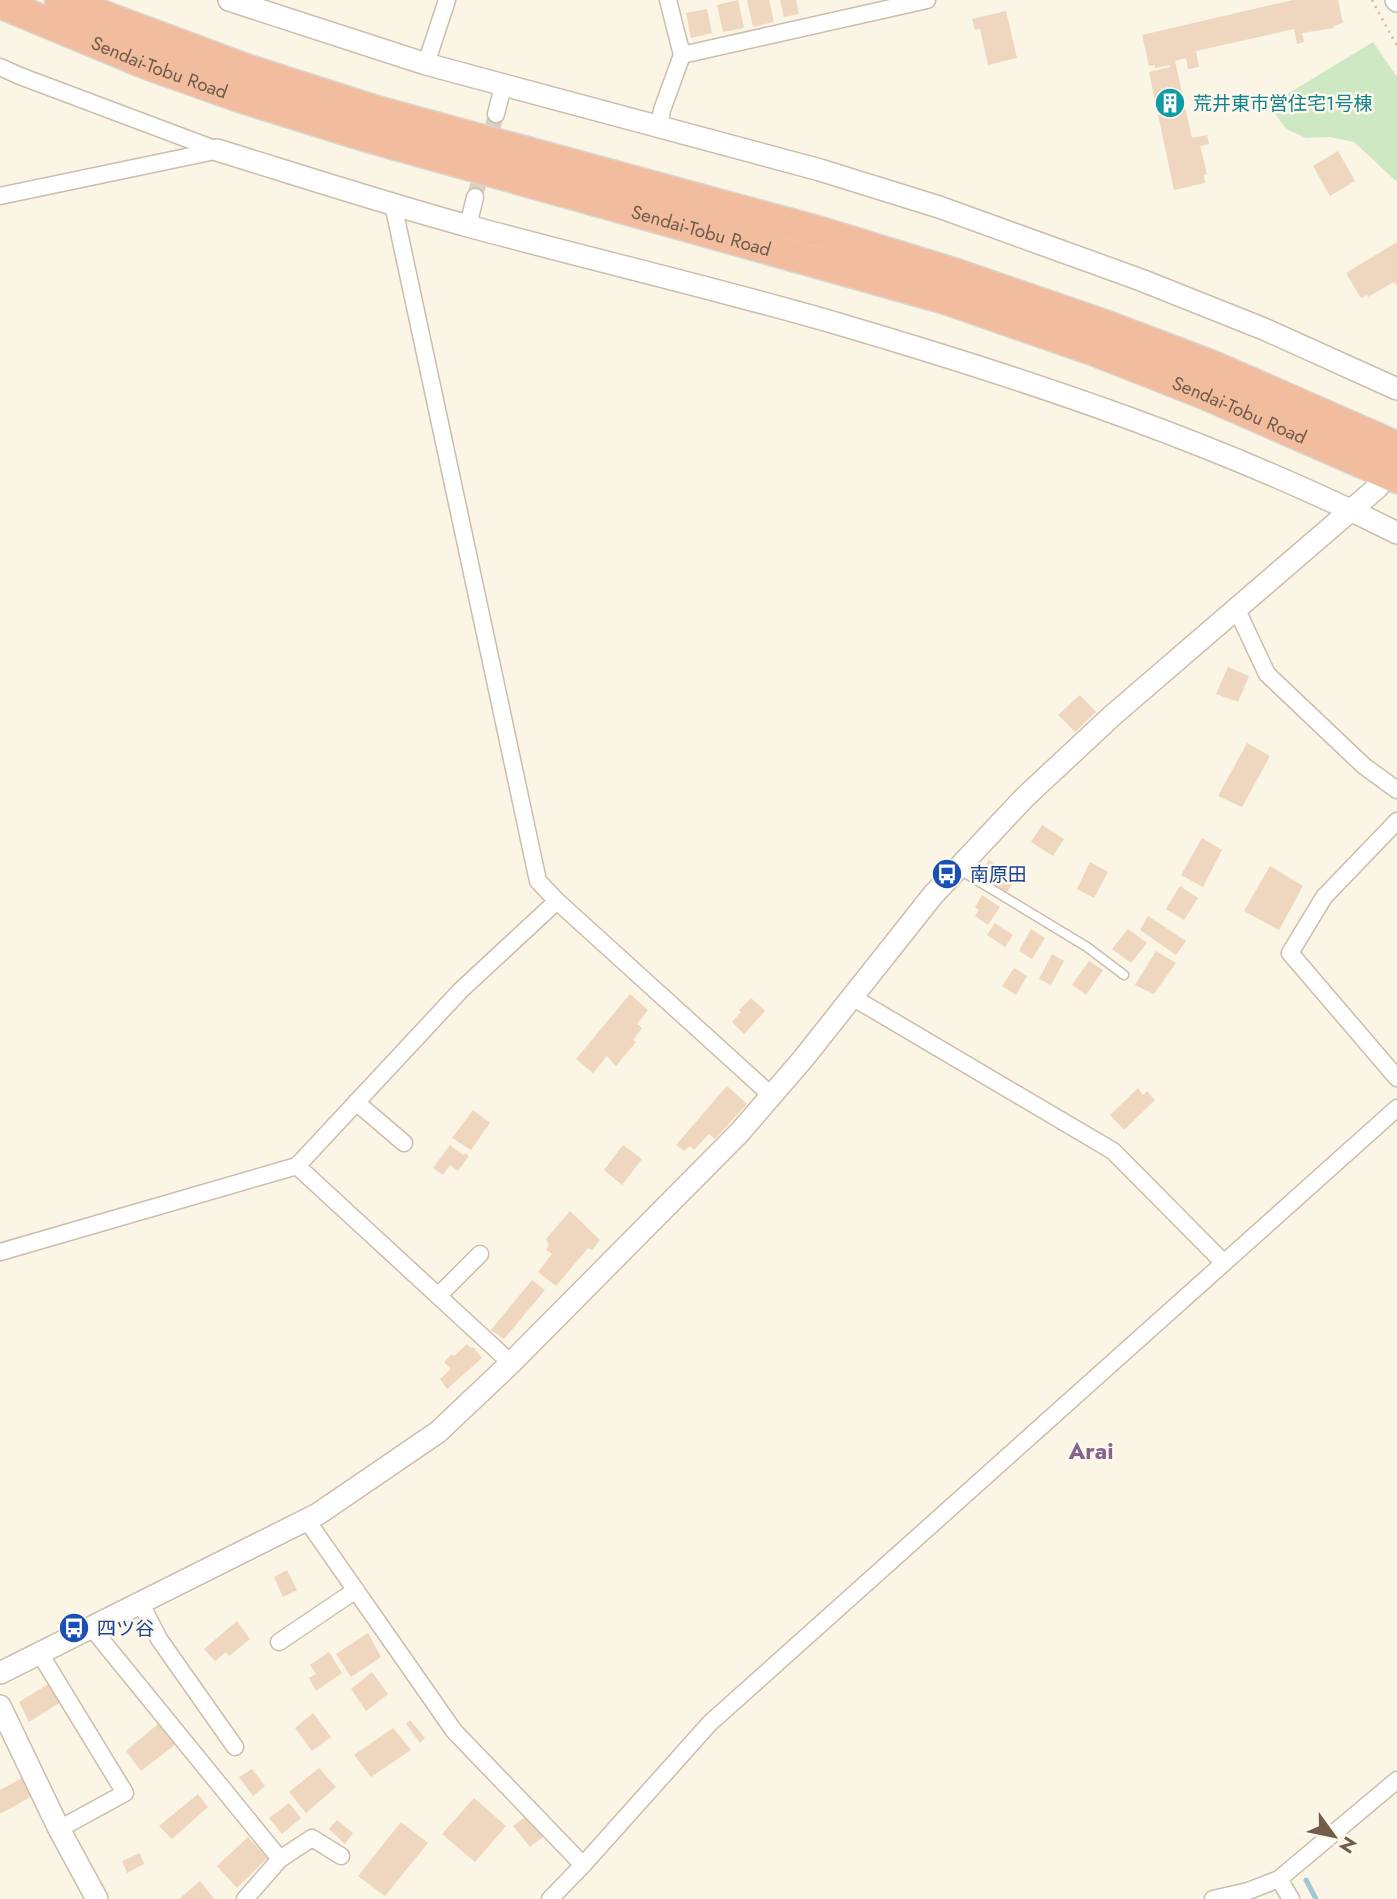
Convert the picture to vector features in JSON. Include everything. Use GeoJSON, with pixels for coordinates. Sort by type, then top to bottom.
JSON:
{"type":"FeatureCollection","features":[{"type":"Feature","properties":{"kind":"highway","name":"Sendai-Tobu Road"},"geometry":{"type":"LineString","coordinates":[[60,0],[223,61],[376,111],[820,233],[953,273],[1104,324],[1216,367],[1397,447]]}},
{"type":"Feature","properties":{"kind":"highway","name":"Sendai-Tobu Road"},"geometry":{"type":"LineString","coordinates":[[0,3],[147,64],[240,97],[365,136],[943,298],[1093,350],[1205,394],[1388,482]]}},
{"type":"Feature","properties":{"kind":"street"},"geometry":{"type":"LineString","coordinates":[[229,0],[426,64],[820,170],[939,207],[1141,280],[1264,329],[1397,389]]}},
{"type":"Feature","properties":{"kind":"street"},"geometry":{"type":"LineString","coordinates":[[426,64],[447,0]]}},
{"type":"Feature","properties":{"kind":"street"},"geometry":{"type":"LineString","coordinates":[[659,127],[662,110],[682,55],[668,0]]}},
{"type":"Feature","properties":{"kind":"street"},"geometry":{"type":"LineString","coordinates":[[682,55],[927,0]]}},
{"type":"Feature","properties":{"kind":"street"},"geometry":{"type":"LineString","coordinates":[[0,67],[217,150],[468,226],[842,325],[1087,402],[1227,456],[1352,510],[1397,533]]}},
{"type":"Feature","properties":{"kind":"street"},"geometry":{"type":"LineString","coordinates":[[496,114],[503,86]]}},
{"type":"Feature","properties":{"kind":"street"},"geometry":{"type":"LineString","coordinates":[[0,197],[217,150]]}},
{"type":"Feature","properties":{"kind":"street"},"geometry":{"type":"LineString","coordinates":[[468,226],[475,197]]}},
{"type":"Feature","properties":{"kind":"street"},"geometry":{"type":"LineString","coordinates":[[393,204],[538,881],[772,1096]]}},
{"type":"Feature","properties":{"kind":"street"},"geometry":{"type":"LineString","coordinates":[[0,1673],[306,1519],[438,1432],[686,1188],[772,1096],[957,868],[1070,754],[1352,510],[1388,482]]}},
{"type":"Feature","properties":{"kind":"street"},"geometry":{"type":"LineString","coordinates":[[1237,610],[1267,674],[1364,766],[1397,790]]}},
{"type":"Feature","properties":{"kind":"street"},"geometry":{"type":"LineString","coordinates":[[1397,821],[1324,897],[1290,953],[1397,1078]]}},
{"type":"Feature","properties":{"kind":"street"},"geometry":{"type":"LineString","coordinates":[[0,1252],[297,1166],[461,990],[557,901]]}},
{"type":"Feature","properties":{"kind":"street"},"geometry":{"type":"LineString","coordinates":[[852,997],[1113,1151],[1224,1263]]}},
{"type":"Feature","properties":{"kind":"street"},"geometry":{"type":"LineString","coordinates":[[356,1102],[404,1143]]}},
{"type":"Feature","properties":{"kind":"street"},"geometry":{"type":"LineString","coordinates":[[550,1899],[710,1723],[1397,1108]]}},
{"type":"Feature","properties":{"kind":"street"},"geometry":{"type":"LineString","coordinates":[[297,1166],[511,1363]]}},
{"type":"Feature","properties":{"kind":"street"},"geometry":{"type":"LineString","coordinates":[[438,1296],[480,1254]]}},
{"type":"Feature","properties":{"kind":"street"},"geometry":{"type":"LineString","coordinates":[[306,1519],[454,1731],[583,1865]]}},
{"type":"Feature","properties":{"kind":"street"},"geometry":{"type":"LineString","coordinates":[[279,1642],[356,1590]]}},
{"type":"Feature","properties":{"kind":"street"},"geometry":{"type":"LineString","coordinates":[[140,1602],[159,1639],[234,1747]]}},
{"type":"Feature","properties":{"kind":"street"},"geometry":{"type":"LineString","coordinates":[[91,1627],[280,1859]]}},
{"type":"Feature","properties":{"kind":"street"},"geometry":{"type":"LineString","coordinates":[[39,1652],[125,1793],[59,1829]]}},
{"type":"Feature","properties":{"kind":"street"},"geometry":{"type":"LineString","coordinates":[[0,1706],[59,1829],[97,1899]]}},
{"type":"Feature","properties":{"kind":"street"},"geometry":{"type":"LineString","coordinates":[[1213,1899],[1248,1891],[1279,1879],[1397,1780]]}},
{"type":"Feature","properties":{"kind":"street"},"geometry":{"type":"LineString","coordinates":[[245,1899],[280,1859],[312,1838],[341,1856]]}},
{"type":"Feature","properties":{"kind":"street"},"geometry":{"type":"LineString","coordinates":[[1279,1879],[1291,1899]]}},
{"type":"Feature","properties":{"kind":"lane"},"geometry":{"type":"LineString","coordinates":[[957,868],[1087,947],[1124,975]]}},
{"type":"Feature","properties":{"kind":"path"},"geometry":{"type":"LineString","coordinates":[[1372,0],[1397,46]]}},
{"type":"Feature","properties":{"kind":"green space"},"geometry":{"type":"Polygon","coordinates":[[[1373,42],[1397,77],[1397,182],[1354,142],[1330,137],[1306,138],[1286,129],[1269,105],[1373,42]]]}},
{"type":"Feature","properties":{"kind":"building"},"geometry":{"type":"Polygon","coordinates":[[[738,0],[744,28],[723,32],[717,5],[738,0]]]}},
{"type":"Feature","properties":{"kind":"building"},"geometry":{"type":"Polygon","coordinates":[[[747,0],[769,0],[774,22],[753,27],[747,0]]]}},
{"type":"Feature","properties":{"kind":"building"},"geometry":{"type":"Polygon","coordinates":[[[780,0],[796,0],[799,14],[784,17],[780,0]]]}},
{"type":"Feature","properties":{"kind":"building","name":"荒井東市営住宅1号棟"},"geometry":{"type":"Polygon","coordinates":[[[1293,0],[1338,0],[1343,23],[1333,26],[1334,28],[1302,33],[1304,42],[1297,44],[1294,29],[1196,51],[1199,67],[1188,69],[1186,58],[1175,61],[1192,138],[1207,135],[1209,144],[1200,146],[1207,174],[1204,175],[1205,183],[1174,190],[1149,72],[1170,65],[1155,68],[1155,65],[1149,66],[1142,35],[1293,0]]]}},
{"type":"Feature","properties":{"kind":"building"},"geometry":{"type":"Polygon","coordinates":[[[707,9],[712,33],[691,38],[686,13],[707,9]]]}},
{"type":"Feature","properties":{"kind":"building"},"geometry":{"type":"Polygon","coordinates":[[[1006,11],[1017,58],[988,65],[980,29],[975,30],[972,19],[1006,11]]]}},
{"type":"Feature","properties":{"kind":"building"},"geometry":{"type":"Polygon","coordinates":[[[1338,151],[1355,181],[1330,196],[1313,166],[1338,151]]]}},
{"type":"Feature","properties":{"kind":"building"},"geometry":{"type":"Polygon","coordinates":[[[1397,242],[1397,286],[1394,282],[1368,297],[1367,295],[1361,298],[1346,273],[1397,242]]]}},
{"type":"Feature","properties":{"kind":"building"},"geometry":{"type":"Polygon","coordinates":[[[1228,667],[1249,676],[1238,702],[1216,694],[1228,667]]]}},
{"type":"Feature","properties":{"kind":"building"},"geometry":{"type":"Polygon","coordinates":[[[1080,695],[1096,712],[1075,732],[1058,715],[1080,695]]]}},
{"type":"Feature","properties":{"kind":"building"},"geometry":{"type":"Polygon","coordinates":[[[1247,743],[1270,756],[1242,807],[1218,796],[1247,743]]]}},
{"type":"Feature","properties":{"kind":"building"},"geometry":{"type":"Polygon","coordinates":[[[1042,825],[1064,839],[1053,856],[1031,842],[1042,825]]]}},
{"type":"Feature","properties":{"kind":"building"},"geometry":{"type":"Polygon","coordinates":[[[1202,838],[1222,850],[1203,887],[1181,875],[1202,838]]]}},
{"type":"Feature","properties":{"kind":"building"},"geometry":{"type":"Polygon","coordinates":[[[989,860],[1016,878],[1007,892],[978,875],[989,860]]]}},
{"type":"Feature","properties":{"kind":"building"},"geometry":{"type":"Polygon","coordinates":[[[1090,862],[1108,872],[1094,898],[1077,889],[1090,862]]]}},
{"type":"Feature","properties":{"kind":"building"},"geometry":{"type":"Polygon","coordinates":[[[1270,866],[1303,886],[1279,930],[1244,911],[1270,866]]]}},
{"type":"Feature","properties":{"kind":"building"},"geometry":{"type":"Polygon","coordinates":[[[1180,886],[1198,898],[1184,920],[1166,909],[1180,886]]]}},
{"type":"Feature","properties":{"kind":"building"},"geometry":{"type":"Polygon","coordinates":[[[982,895],[1000,907],[988,925],[975,916],[979,910],[975,907],[982,895]]]}},
{"type":"Feature","properties":{"kind":"building"},"geometry":{"type":"Polygon","coordinates":[[[1148,916],[1186,941],[1176,955],[1140,930],[1148,916]]]}},
{"type":"Feature","properties":{"kind":"building"},"geometry":{"type":"Polygon","coordinates":[[[995,923],[1013,935],[1005,947],[987,935],[995,923]]]}},
{"type":"Feature","properties":{"kind":"building"},"geometry":{"type":"Polygon","coordinates":[[[1031,929],[1045,938],[1032,959],[1019,951],[1031,929]]]}},
{"type":"Feature","properties":{"kind":"building"},"geometry":{"type":"Polygon","coordinates":[[[1128,929],[1147,943],[1131,963],[1112,949],[1128,929]]]}},
{"type":"Feature","properties":{"kind":"building"},"geometry":{"type":"Polygon","coordinates":[[[1156,951],[1176,963],[1154,994],[1135,985],[1156,951]]]}},
{"type":"Feature","properties":{"kind":"building"},"geometry":{"type":"Polygon","coordinates":[[[1052,954],[1064,961],[1051,985],[1039,979],[1052,954]]]}},
{"type":"Feature","properties":{"kind":"building"},"geometry":{"type":"Polygon","coordinates":[[[1089,961],[1103,970],[1086,995],[1072,985],[1089,961]]]}},
{"type":"Feature","properties":{"kind":"building"},"geometry":{"type":"Polygon","coordinates":[[[1014,968],[1027,976],[1016,995],[1002,986],[1014,968]]]}},
{"type":"Feature","properties":{"kind":"building"},"geometry":{"type":"Polygon","coordinates":[[[630,994],[648,1010],[637,1024],[642,1028],[633,1040],[636,1042],[616,1066],[607,1056],[593,1073],[576,1059],[630,994]]]}},
{"type":"Feature","properties":{"kind":"building"},"geometry":{"type":"Polygon","coordinates":[[[751,998],[765,1011],[744,1034],[732,1022],[751,998]]]}},
{"type":"Feature","properties":{"kind":"building"},"geometry":{"type":"Polygon","coordinates":[[[727,1086],[747,1104],[715,1139],[709,1134],[694,1150],[690,1146],[684,1151],[676,1145],[727,1086]]]}},
{"type":"Feature","properties":{"kind":"building"},"geometry":{"type":"Polygon","coordinates":[[[1138,1088],[1143,1095],[1147,1091],[1155,1100],[1124,1130],[1110,1115],[1138,1088]]]}},
{"type":"Feature","properties":{"kind":"building"},"geometry":{"type":"Polygon","coordinates":[[[473,1110],[490,1123],[471,1150],[452,1138],[473,1110]]]}},
{"type":"Feature","properties":{"kind":"building"},"geometry":{"type":"Polygon","coordinates":[[[450,1145],[463,1155],[465,1153],[469,1156],[458,1171],[450,1165],[443,1175],[433,1168],[450,1145]]]}},
{"type":"Feature","properties":{"kind":"building"},"geometry":{"type":"Polygon","coordinates":[[[623,1145],[642,1159],[622,1185],[604,1170],[623,1145]]]}},
{"type":"Feature","properties":{"kind":"building"},"geometry":{"type":"Polygon","coordinates":[[[570,1211],[600,1240],[592,1250],[588,1248],[556,1286],[538,1272],[552,1254],[546,1250],[549,1245],[546,1239],[570,1211]]]}},
{"type":"Feature","properties":{"kind":"building"},"geometry":{"type":"Polygon","coordinates":[[[532,1280],[545,1290],[504,1339],[491,1330],[532,1280]]]}},
{"type":"Feature","properties":{"kind":"building"},"geometry":{"type":"Polygon","coordinates":[[[467,1344],[482,1358],[447,1389],[440,1379],[451,1369],[444,1362],[467,1344]]]}},
{"type":"Feature","properties":{"kind":"building"},"geometry":{"type":"Polygon","coordinates":[[[287,1570],[297,1590],[283,1597],[274,1577],[287,1570]]]}},
{"type":"Feature","properties":{"kind":"building"},"geometry":{"type":"Polygon","coordinates":[[[237,1621],[250,1639],[229,1656],[226,1652],[215,1661],[204,1649],[237,1621]]]}},
{"type":"Feature","properties":{"kind":"building"},"geometry":{"type":"Polygon","coordinates":[[[368,1633],[381,1657],[351,1677],[336,1654],[368,1633]]]}},
{"type":"Feature","properties":{"kind":"building"},"geometry":{"type":"Polygon","coordinates":[[[329,1652],[342,1673],[316,1691],[309,1678],[316,1674],[310,1665],[329,1652]]]}},
{"type":"Feature","properties":{"kind":"building"},"geometry":{"type":"Polygon","coordinates":[[[372,1672],[388,1694],[366,1711],[351,1689],[372,1672]]]}},
{"type":"Feature","properties":{"kind":"building"},"geometry":{"type":"Polygon","coordinates":[[[50,1683],[61,1702],[29,1722],[19,1702],[50,1683]]]}},
{"type":"Feature","properties":{"kind":"building"},"geometry":{"type":"Polygon","coordinates":[[[313,1713],[331,1737],[312,1751],[295,1728],[313,1713]]]}},
{"type":"Feature","properties":{"kind":"building"},"geometry":{"type":"Polygon","coordinates":[[[410,1720],[425,1738],[420,1743],[406,1724],[410,1720]]]}},
{"type":"Feature","properties":{"kind":"building"},"geometry":{"type":"Polygon","coordinates":[[[158,1724],[176,1744],[141,1771],[126,1751],[158,1724]]]}},
{"type":"Feature","properties":{"kind":"building"},"geometry":{"type":"Polygon","coordinates":[[[393,1728],[411,1750],[371,1777],[354,1755],[393,1728]]]}},
{"type":"Feature","properties":{"kind":"building"},"geometry":{"type":"Polygon","coordinates":[[[319,1768],[336,1787],[306,1813],[289,1792],[319,1768]]]}},
{"type":"Feature","properties":{"kind":"building"},"geometry":{"type":"Polygon","coordinates":[[[252,1769],[265,1786],[253,1796],[239,1777],[252,1769]]]}},
{"type":"Feature","properties":{"kind":"building"},"geometry":{"type":"Polygon","coordinates":[[[22,1778],[34,1795],[0,1814],[0,1790],[22,1778]]]}},
{"type":"Feature","properties":{"kind":"building"},"geometry":{"type":"Polygon","coordinates":[[[198,1794],[208,1807],[172,1839],[159,1826],[198,1794]]]}},
{"type":"Feature","properties":{"kind":"building"},"geometry":{"type":"Polygon","coordinates":[[[474,1798],[506,1826],[475,1862],[442,1834],[474,1798]]]}},
{"type":"Feature","properties":{"kind":"building"},"geometry":{"type":"Polygon","coordinates":[[[289,1803],[301,1818],[282,1834],[269,1818],[289,1803]]]}},
{"type":"Feature","properties":{"kind":"building"},"geometry":{"type":"Polygon","coordinates":[[[525,1817],[543,1837],[530,1847],[513,1826],[525,1817]]]}},
{"type":"Feature","properties":{"kind":"building"},"geometry":{"type":"Polygon","coordinates":[[[337,1820],[353,1833],[345,1844],[329,1829],[337,1820]]]}},
{"type":"Feature","properties":{"kind":"building"},"geometry":{"type":"Polygon","coordinates":[[[401,1822],[428,1843],[385,1896],[358,1876],[401,1822]]]}},
{"type":"Feature","properties":{"kind":"building"},"geometry":{"type":"Polygon","coordinates":[[[248,1837],[267,1858],[237,1888],[217,1866],[248,1837]]]}},
{"type":"Feature","properties":{"kind":"building"},"geometry":{"type":"Polygon","coordinates":[[[140,1853],[144,1864],[127,1873],[122,1861],[140,1853]]]}},
{"type":"Feature","properties":{"kind":"building"},"geometry":{"type":"Polygon","coordinates":[[[200,1881],[214,1899],[179,1899],[200,1881]]]}},
{"type":"Feature","properties":{"kind":"waterway"},"geometry":{"type":"LineString","coordinates":[[1306,1880],[1316,1899]]}},
{"type":"Feature","properties":{"kind":"tunnel"},"geometry":{"type":"LineString","coordinates":[[475,197],[496,114]]}},
{"type":"Feature","properties":{"kind":"place","name":"荒井東市営住宅1号棟"},"geometry":{"type":"Point","coordinates":[1170,103]}},
{"type":"Feature","properties":{"kind":"place","name":"南原田"},"geometry":{"type":"Point","coordinates":[947,874]}},
{"type":"Feature","properties":{"kind":"place","name":"四ツ谷"},"geometry":{"type":"Point","coordinates":[74,1628]}},
{"type":"Feature","properties":{"kind":"district","name":"Arai"},"geometry":{"type":"Point","coordinates":[1091,1451]}}]}
